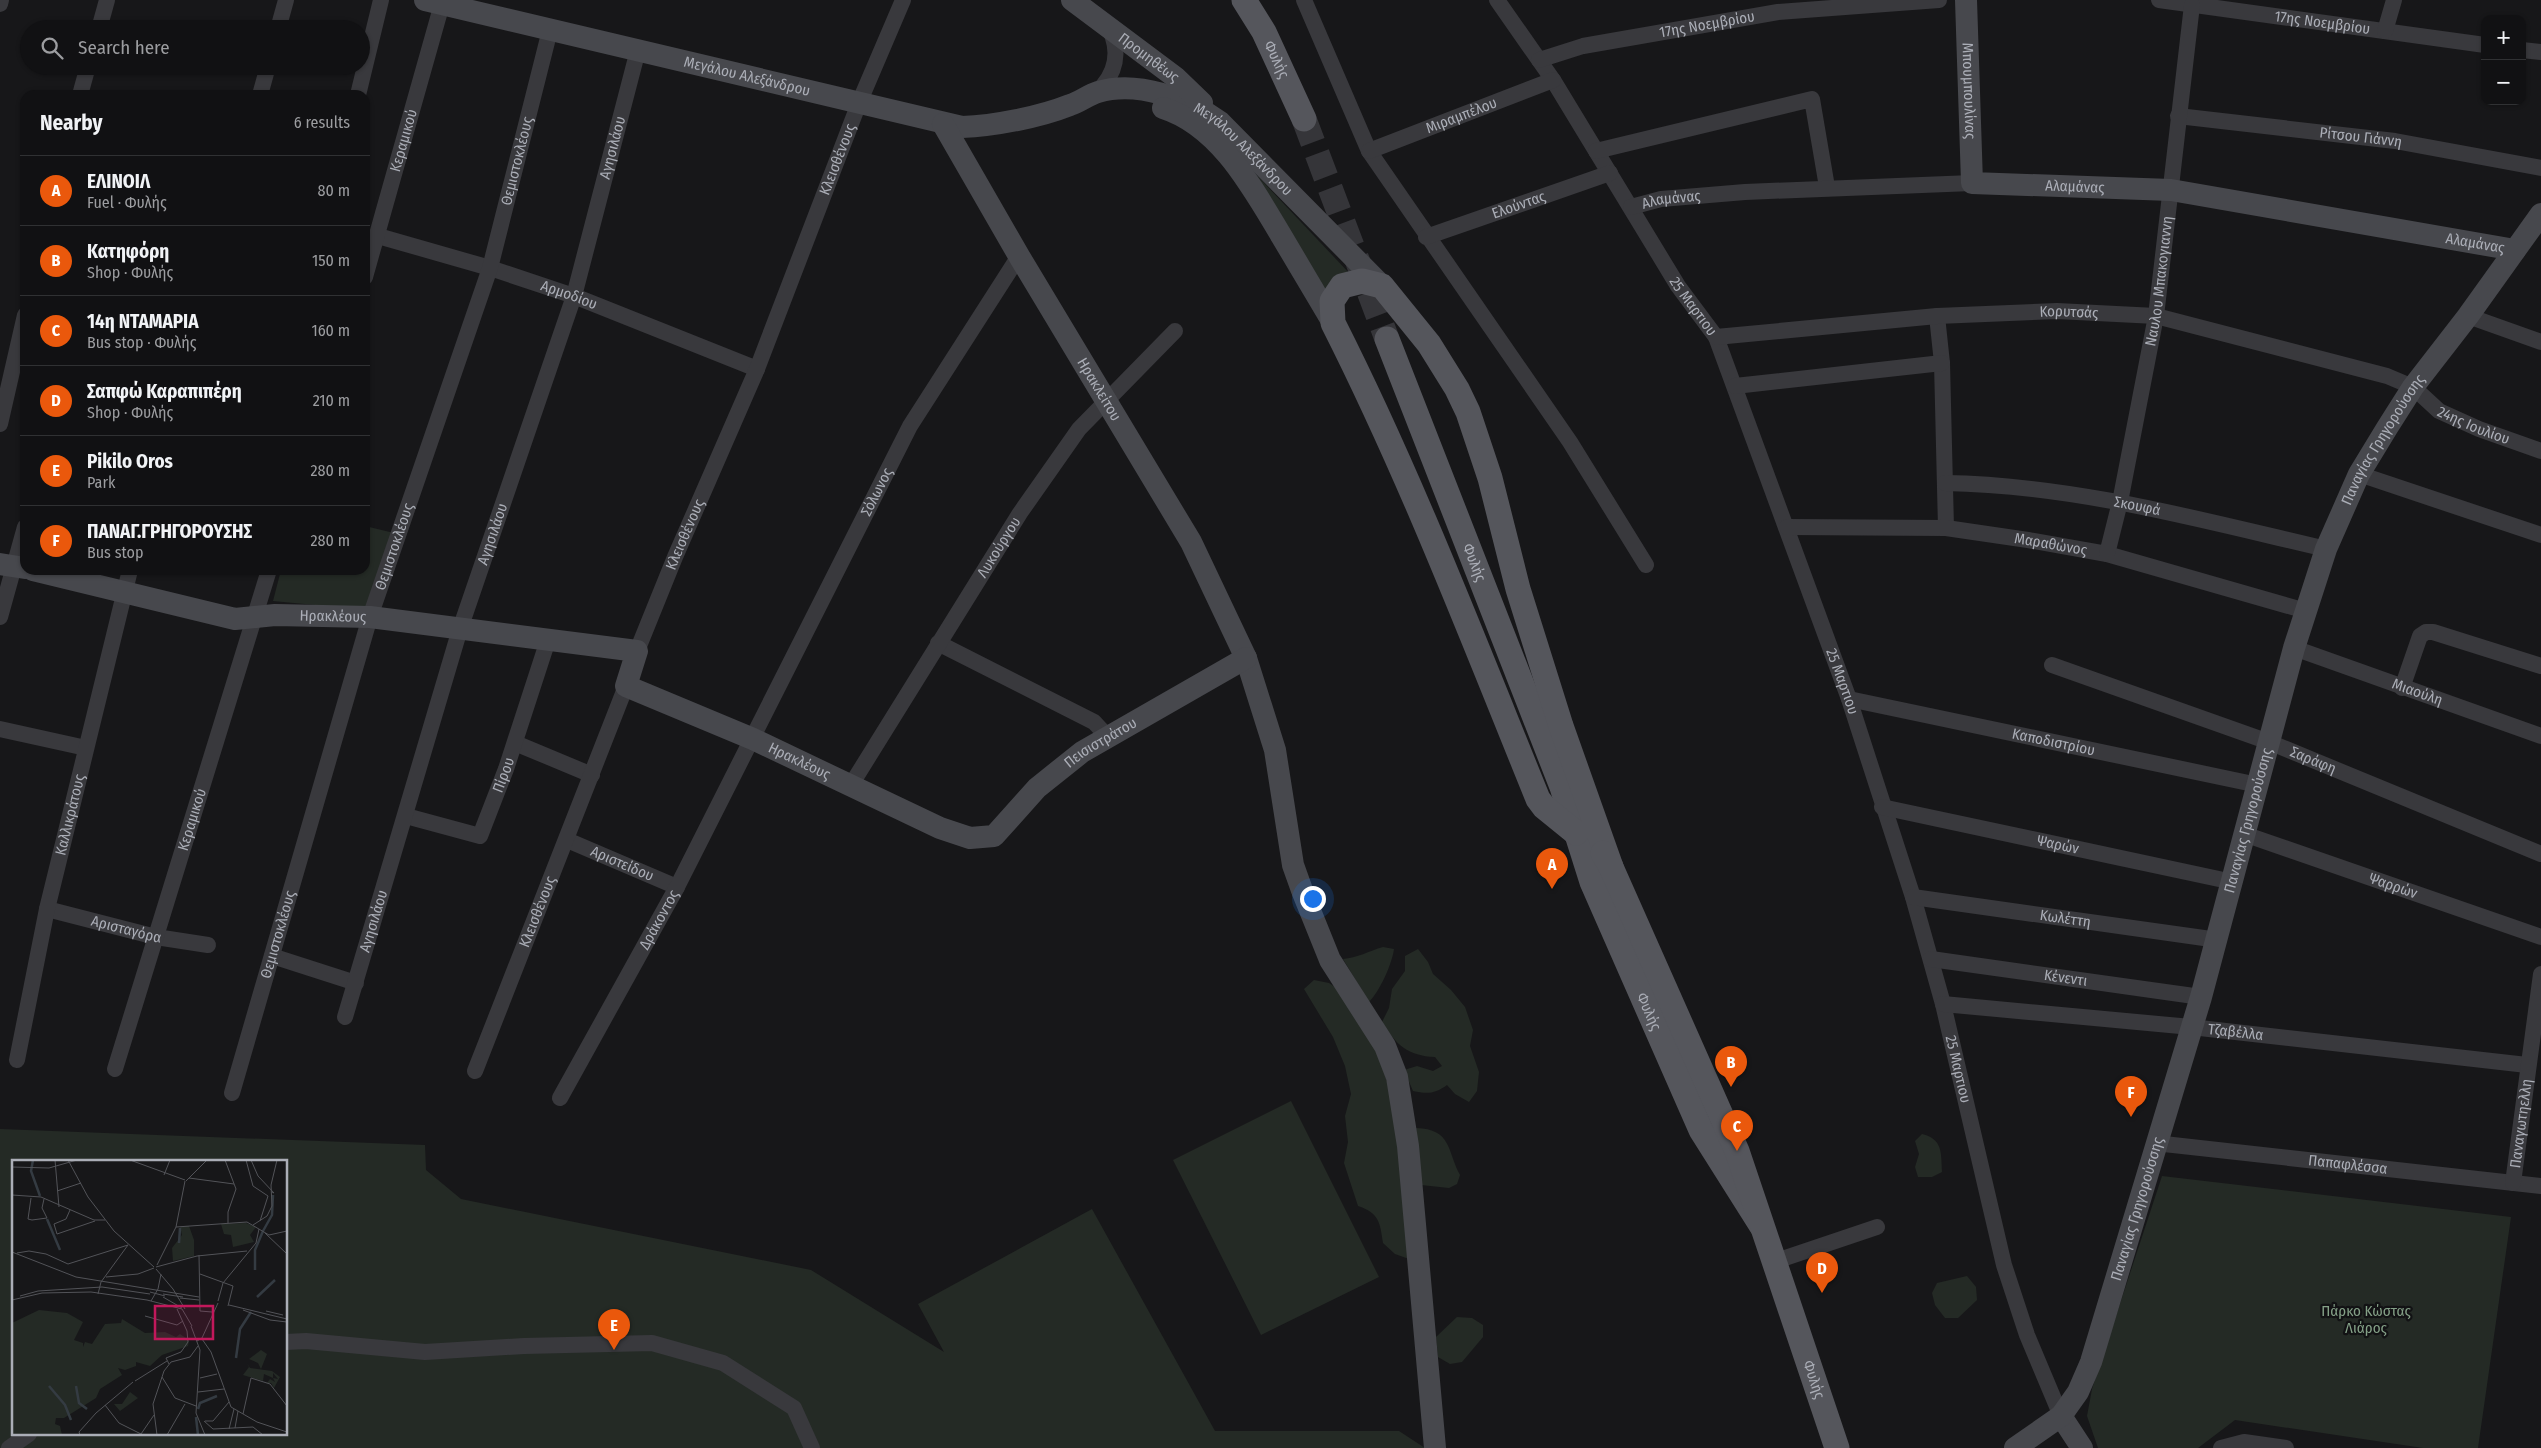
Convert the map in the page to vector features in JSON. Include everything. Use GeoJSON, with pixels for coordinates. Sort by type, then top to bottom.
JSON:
{"type":"FeatureCollection","features":[{"type":"Feature","properties":{"kind":"main road","name":"Φυλής"},"geometry":{"type":"LineString","coordinates":[[1244,0],[1264,32],[1304,119]]}},
{"type":"Feature","properties":{"kind":"main road"},"geometry":{"type":"LineString","coordinates":[[1576,833],[1544,807],[1538,799],[1415,496],[1374,403],[1333,322],[1332,301],[1342,286],[1362,281],[1382,286],[1429,344],[1457,389],[1468,412],[1490,478],[1518,589],[1561,726],[1612,867]]}},
{"type":"Feature","properties":{"kind":"main road","name":"Φυλής"},"geometry":{"type":"LineString","coordinates":[[1387,339],[1562,787],[1592,882],[1701,1130],[1761,1225]]}},
{"type":"Feature","properties":{"kind":"main road","name":"Φυλής"},"geometry":{"type":"LineString","coordinates":[[1562,787],[1612,867],[1725,1120],[1814,1376],[1837,1448]]}},
{"type":"Feature","properties":{"kind":"street"},"geometry":{"type":"LineString","coordinates":[[0,4],[1,0]]}},
{"type":"Feature","properties":{"kind":"street"},"geometry":{"type":"LineString","coordinates":[[101,20],[107,0]]}},
{"type":"Feature","properties":{"kind":"street"},"geometry":{"type":"LineString","coordinates":[[280,20],[286,0]]}},
{"type":"Feature","properties":{"kind":"street"},"geometry":{"type":"LineString","coordinates":[[370,45],[381,0]]}},
{"type":"Feature","properties":{"kind":"street","name":"Κλεισθένους"},"geometry":{"type":"LineString","coordinates":[[475,1072],[567,840],[675,557],[756,369],[859,103],[903,0]]}},
{"type":"Feature","properties":{"kind":"street","name":"Προμηθέως"},"geometry":{"type":"LineString","coordinates":[[1072,0],[1175,77],[1220,122]]}},
{"type":"Feature","properties":{"kind":"street"},"geometry":{"type":"LineString","coordinates":[[1304,0],[1369,152],[1426,237],[1570,442],[1646,565]]}},
{"type":"Feature","properties":{"kind":"street","name":"25 Μαρτιου"},"geometry":{"type":"LineString","coordinates":[[1499,0],[1553,80],[1678,286],[1716,337],[1788,527],[1849,699],[1882,807],[1913,897],[1943,1004],[2004,1265],[2027,1335],[2061,1416]]}},
{"type":"Feature","properties":{"kind":"street","name":"17ης Νοεμβρίου"},"geometry":{"type":"LineString","coordinates":[[1539,60],[1583,46],[1777,6],[1939,0]]}},
{"type":"Feature","properties":{"kind":"street","name":"Μπουμπουλίνας"},"geometry":{"type":"LineString","coordinates":[[1966,0],[1972,183]]}},
{"type":"Feature","properties":{"kind":"street","name":"17ης Νοεμβρίου"},"geometry":{"type":"LineString","coordinates":[[2159,0],[2481,44]]}},
{"type":"Feature","properties":{"kind":"street"},"geometry":{"type":"LineString","coordinates":[[2385,31],[2394,0]]}},
{"type":"Feature","properties":{"kind":"street","name":"Μεγάλου Αλεξάνδρου"},"geometry":{"type":"LineString","coordinates":[[434,2],[962,127],[988,125],[1070,106],[1147,105],[1176,112],[1194,124],[1225,153],[1256,195],[1333,322]]}},
{"type":"Feature","properties":{"kind":"street","name":"Κεραμικού"},"geometry":{"type":"LineString","coordinates":[[370,261],[378,236],[434,2]]}},
{"type":"Feature","properties":{"kind":"street","name":"Ναυλου Μπακογιαννη"},"geometry":{"type":"LineString","coordinates":[[2107,554],[2120,502],[2156,316],[2192,5]]}},
{"type":"Feature","properties":{"kind":"street"},"geometry":{"type":"LineString","coordinates":[[1097,92],[1112,75],[1115,64],[1115,43],[1109,28]]}},
{"type":"Feature","properties":{"kind":"street","name":"Θεμιστοκλέους"},"geometry":{"type":"LineString","coordinates":[[232,1093],[370,618],[490,268],[550,30]]}},
{"type":"Feature","properties":{"kind":"street","name":"Αγησιλάου"},"geometry":{"type":"LineString","coordinates":[[345,1017],[460,629],[574,296],[638,50]]}},
{"type":"Feature","properties":{"kind":"street"},"geometry":{"type":"LineString","coordinates":[[2526,50],[2541,52]]}},
{"type":"Feature","properties":{"kind":"street"},"geometry":{"type":"LineString","coordinates":[[81,90],[86,75]]}},
{"type":"Feature","properties":{"kind":"street"},"geometry":{"type":"LineString","coordinates":[[261,90],[266,75]]}},
{"type":"Feature","properties":{"kind":"street"},"geometry":{"type":"LineString","coordinates":[[359,90],[363,75]]}},
{"type":"Feature","properties":{"kind":"street","name":"Μιραμπέλου"},"geometry":{"type":"LineString","coordinates":[[1369,152],[1553,80]]}},
{"type":"Feature","properties":{"kind":"street","name":"Μεγάλου Αλεξάνδρου"},"geometry":{"type":"LineString","coordinates":[[1070,106],[1097,92],[1134,90],[1164,94],[1192,104],[1220,122],[1382,286]]}},
{"type":"Feature","properties":{"kind":"street"},"geometry":{"type":"LineString","coordinates":[[1596,152],[1812,99],[1827,187]]}},
{"type":"Feature","properties":{"kind":"street","name":"Ρίτσου Γιάννη"},"geometry":{"type":"LineString","coordinates":[[2178,116],[2395,141],[2541,168]]}},
{"type":"Feature","properties":{"kind":"street","name":"Ηρακλείτου"},"geometry":{"type":"LineString","coordinates":[[943,124],[1019,256],[1191,542],[1246,658],[1275,750],[1293,865],[1330,960],[1385,1046],[1397,1077],[1408,1146],[1435,1448]]}},
{"type":"Feature","properties":{"kind":"street","name":"Ελούντας"},"geometry":{"type":"LineString","coordinates":[[1426,237],[1610,173]]}},
{"type":"Feature","properties":{"kind":"street","name":"Αλαμάνας"},"geometry":{"type":"LineString","coordinates":[[1631,207],[1661,199],[1827,187],[1972,183],[2171,190],[2515,250]]}},
{"type":"Feature","properties":{"kind":"street","name":"Παναγίας Γρηγορούσσης"},"geometry":{"type":"LineString","coordinates":[[2025,1445],[2061,1416],[2078,1392],[2090,1362],[2218,940],[2244,834],[2294,648],[2326,549],[2360,474],[2413,387],[2468,316],[2541,214]]}},
{"type":"Feature","properties":{"kind":"street","name":"Αρμοδίου"},"geometry":{"type":"LineString","coordinates":[[378,236],[490,268],[574,296],[756,369]]}},
{"type":"Feature","properties":{"kind":"street","name":"Σόλωνος"},"geometry":{"type":"LineString","coordinates":[[753,739],[910,426],[1019,256]]}},
{"type":"Feature","properties":{"kind":"street","name":"Κορυτσάς"},"geometry":{"type":"LineString","coordinates":[[1716,337],[1937,316],[2057,311],[2156,316],[2387,376],[2413,387]]}},
{"type":"Feature","properties":{"kind":"street"},"geometry":{"type":"LineString","coordinates":[[1937,316],[1942,363],[1946,528]]}},
{"type":"Feature","properties":{"kind":"street"},"geometry":{"type":"LineString","coordinates":[[2468,316],[2541,342]]}},
{"type":"Feature","properties":{"kind":"street","name":"Λυκούργου"},"geometry":{"type":"LineString","coordinates":[[851,785],[1030,498],[1079,429],[1175,330]]}},
{"type":"Feature","properties":{"kind":"street"},"geometry":{"type":"LineString","coordinates":[[0,424],[20,337]]}},
{"type":"Feature","properties":{"kind":"street"},"geometry":{"type":"LineString","coordinates":[[1735,386],[1942,363]]}},
{"type":"Feature","properties":{"kind":"street","name":"24ης Ιουλίου"},"geometry":{"type":"LineString","coordinates":[[2413,387],[2439,411],[2479,429],[2541,451]]}},
{"type":"Feature","properties":{"kind":"street"},"geometry":{"type":"LineString","coordinates":[[2360,474],[2541,535]]}},
{"type":"Feature","properties":{"kind":"street","name":"Σκουφά"},"geometry":{"type":"LineString","coordinates":[[1946,483],[1981,484],[2120,502],[2326,549]]}},
{"type":"Feature","properties":{"kind":"street","name":"Μαραθώνος"},"geometry":{"type":"LineString","coordinates":[[1788,527],[1946,528],[2107,554],[2306,611]]}},
{"type":"Feature","properties":{"kind":"street"},"geometry":{"type":"LineString","coordinates":[[0,617],[18,567]]}},
{"type":"Feature","properties":{"kind":"street","name":"Ηρακλέους"},"geometry":{"type":"LineString","coordinates":[[85,575],[127,580],[235,619],[255,619],[275,615],[370,618],[638,651]]}},
{"type":"Feature","properties":{"kind":"street","name":"Κεραμικού"},"geometry":{"type":"LineString","coordinates":[[115,1069],[268,575]]}},
{"type":"Feature","properties":{"kind":"street","name":"Καλλικράτους"},"geometry":{"type":"LineString","coordinates":[[17,1060],[47,909],[127,580]]}},
{"type":"Feature","properties":{"kind":"street"},"geometry":{"type":"LineString","coordinates":[[2402,688],[2420,636],[2426,632],[2433,632],[2541,666]]}},
{"type":"Feature","properties":{"kind":"street","name":"Πίρου"},"geometry":{"type":"LineString","coordinates":[[406,816],[480,836],[515,743],[548,640]]}},
{"type":"Feature","properties":{"kind":"street"},"geometry":{"type":"LineString","coordinates":[[938,643],[1094,722],[1107,736]]}},
{"type":"Feature","properties":{"kind":"street","name":"Μιαούλη"},"geometry":{"type":"LineString","coordinates":[[2294,648],[2541,736]]}},
{"type":"Feature","properties":{"kind":"street","name":"Πεισιστράτου"},"geometry":{"type":"LineString","coordinates":[[970,838],[994,836],[1037,788],[1107,736],[1246,658]]}},
{"type":"Feature","properties":{"kind":"street","name":"Σαράφη"},"geometry":{"type":"LineString","coordinates":[[2052,665],[2269,742],[2541,854]]}},
{"type":"Feature","properties":{"kind":"street","name":"Ηρακλέους"},"geometry":{"type":"LineString","coordinates":[[626,686],[753,739],[940,828],[970,838]]}},
{"type":"Feature","properties":{"kind":"street","name":"Καποδιστρίου"},"geometry":{"type":"LineString","coordinates":[[1849,699],[2258,785]]}},
{"type":"Feature","properties":{"kind":"street"},"geometry":{"type":"LineString","coordinates":[[0,729],[86,748]]}},
{"type":"Feature","properties":{"kind":"street","name":"Δράκοντος"},"geometry":{"type":"LineString","coordinates":[[560,1098],[677,887],[753,739]]}},
{"type":"Feature","properties":{"kind":"street"},"geometry":{"type":"LineString","coordinates":[[515,743],[592,775]]}},
{"type":"Feature","properties":{"kind":"street","name":"Ψαρών"},"geometry":{"type":"LineString","coordinates":[[1882,807],[2233,882]]}},
{"type":"Feature","properties":{"kind":"street","name":"Ψαρρών"},"geometry":{"type":"LineString","coordinates":[[2244,834],[2541,937]]}},
{"type":"Feature","properties":{"kind":"street","name":"Αριστείδου"},"geometry":{"type":"LineString","coordinates":[[567,840],[677,887]]}},
{"type":"Feature","properties":{"kind":"street","name":"Κωλέττη"},"geometry":{"type":"LineString","coordinates":[[1913,897],[2218,940]]}},
{"type":"Feature","properties":{"kind":"street","name":"Αρισταγόρα"},"geometry":{"type":"LineString","coordinates":[[47,909],[156,937],[208,944]]}},
{"type":"Feature","properties":{"kind":"street"},"geometry":{"type":"LineString","coordinates":[[272,956],[356,983]]}},
{"type":"Feature","properties":{"kind":"street","name":"Κένεντι"},"geometry":{"type":"LineString","coordinates":[[1931,959],[2201,997]]}},
{"type":"Feature","properties":{"kind":"street","name":"Παναγωτηελλη"},"geometry":{"type":"LineString","coordinates":[[2513,1183],[2527,1065],[2541,974]]}},
{"type":"Feature","properties":{"kind":"street","name":"Τζαβέλλα"},"geometry":{"type":"LineString","coordinates":[[1943,1004],[2191,1027],[2527,1065]]}},
{"type":"Feature","properties":{"kind":"street","name":"Παπαφλέσσα"},"geometry":{"type":"LineString","coordinates":[[2155,1143],[2541,1186]]}},
{"type":"Feature","properties":{"kind":"street"},"geometry":{"type":"LineString","coordinates":[[1773,1262],[1877,1228]]}},
{"type":"Feature","properties":{"kind":"street"},"geometry":{"type":"LineString","coordinates":[[288,1342],[306,1341],[425,1352],[524,1346],[652,1343],[723,1363],[794,1408],[812,1448]]}},
{"type":"Feature","properties":{"kind":"street"},"geometry":{"type":"LineString","coordinates":[[2061,1416],[2082,1448]]}},
{"type":"Feature","properties":{"kind":"street"},"geometry":{"type":"LineString","coordinates":[[9,1448],[26,1436]]}},
{"type":"Feature","properties":{"kind":"street"},"geometry":{"type":"LineString","coordinates":[[2220,1448],[2244,1442],[2286,1448]]}},
{"type":"Feature","properties":{"kind":"green space"},"geometry":{"type":"Polygon","coordinates":[[[1217,133],[1351,275],[1324,295],[1217,133]]]}},
{"type":"Feature","properties":{"kind":"green space"},"geometry":{"type":"Polygon","coordinates":[[[370,527],[394,533],[367,610],[273,601],[280,575],[370,575],[370,527]]]}},
{"type":"Feature","properties":{"kind":"green space"},"geometry":{"type":"Polygon","coordinates":[[[1383,947],[1394,949],[1393,955],[1381,984],[1369,1002],[1343,959],[1383,947]]]}},
{"type":"Feature","properties":{"kind":"green space"},"geometry":{"type":"Polygon","coordinates":[[[1418,949],[1428,962],[1433,974],[1451,990],[1465,1007],[1473,1030],[1470,1046],[1479,1072],[1477,1091],[1469,1102],[1455,1094],[1447,1085],[1431,1093],[1413,1091],[1404,1070],[1417,1066],[1433,1071],[1442,1066],[1435,1057],[1410,1052],[1404,1048],[1392,1037],[1382,1022],[1389,1008],[1392,989],[1405,971],[1405,956],[1418,949]]]}},
{"type":"Feature","properties":{"kind":"green space"},"geometry":{"type":"Polygon","coordinates":[[[1314,980],[1329,983],[1344,993],[1374,1040],[1396,1110],[1409,1259],[1395,1254],[1383,1243],[1377,1219],[1370,1212],[1358,1206],[1344,1163],[1348,1142],[1345,1116],[1351,1094],[1345,1066],[1333,1037],[1304,989],[1314,980]]]}},
{"type":"Feature","properties":{"kind":"green space"},"geometry":{"type":"Polygon","coordinates":[[[1291,1101],[1379,1277],[1261,1335],[1173,1160],[1291,1101]]]}},
{"type":"Feature","properties":{"kind":"green space"},"geometry":{"type":"Polygon","coordinates":[[[1416,1128],[1436,1132],[1447,1143],[1460,1175],[1457,1184],[1449,1188],[1421,1185],[1416,1128]]]}},
{"type":"Feature","properties":{"kind":"green space"},"geometry":{"type":"Polygon","coordinates":[[[0,1129],[425,1145],[426,1170],[461,1199],[811,1270],[944,1352],[918,1304],[1092,1209],[1215,1431],[1399,1431],[1425,1448],[0,1448],[0,1129]]]}},
{"type":"Feature","properties":{"kind":"green space"},"geometry":{"type":"Polygon","coordinates":[[[1922,1134],[1934,1139],[1940,1148],[1942,1172],[1932,1177],[1918,1177],[1915,1167],[1919,1154],[1915,1141],[1922,1134]]]}},
{"type":"Feature","properties":{"kind":"green space","name":"Πάρκο Κώστας Λιάρος"},"geometry":{"type":"Polygon","coordinates":[[[2162,1176],[2511,1217],[2478,1448],[2423,1448],[2235,1420],[2198,1448],[2098,1448],[2087,1416],[2092,1389],[2162,1176]]]}},
{"type":"Feature","properties":{"kind":"green space"},"geometry":{"type":"Polygon","coordinates":[[[1967,1276],[1976,1287],[1977,1300],[1958,1318],[1945,1318],[1935,1305],[1932,1293],[1937,1283],[1967,1276]]]}},
{"type":"Feature","properties":{"kind":"green space"},"geometry":{"type":"Polygon","coordinates":[[[1457,1317],[1472,1318],[1483,1325],[1483,1337],[1462,1362],[1450,1364],[1438,1357],[1436,1337],[1457,1317]]]}},
{"type":"Feature","properties":{"kind":"tunnel"},"geometry":{"type":"LineString","coordinates":[[1304,119],[1387,339]]}},
{"type":"Feature","properties":{"kind":"place","name":"ΕΛΙΝΟΙΛ"},"geometry":{"type":"Point","coordinates":[1552,889]}},
{"type":"Feature","properties":{"kind":"place","name":"Κατηφόρη"},"geometry":{"type":"Point","coordinates":[1731,1087]}},
{"type":"Feature","properties":{"kind":"place","name":"ΠΑΝΑΓ.ΓΡΗΓΟΡΟΥΣΗΣ"},"geometry":{"type":"Point","coordinates":[2131,1117]}},
{"type":"Feature","properties":{"kind":"place","name":"14η ΝΤΑΜΑΡΙΑ"},"geometry":{"type":"Point","coordinates":[1737,1151]}},
{"type":"Feature","properties":{"kind":"place","name":"Σαπφώ Καραπιπέρη"},"geometry":{"type":"Point","coordinates":[1822,1293]}},
{"type":"Feature","properties":{"kind":"place","name":"Pikilo Oros"},"geometry":{"type":"Point","coordinates":[614,1350]}}]}
